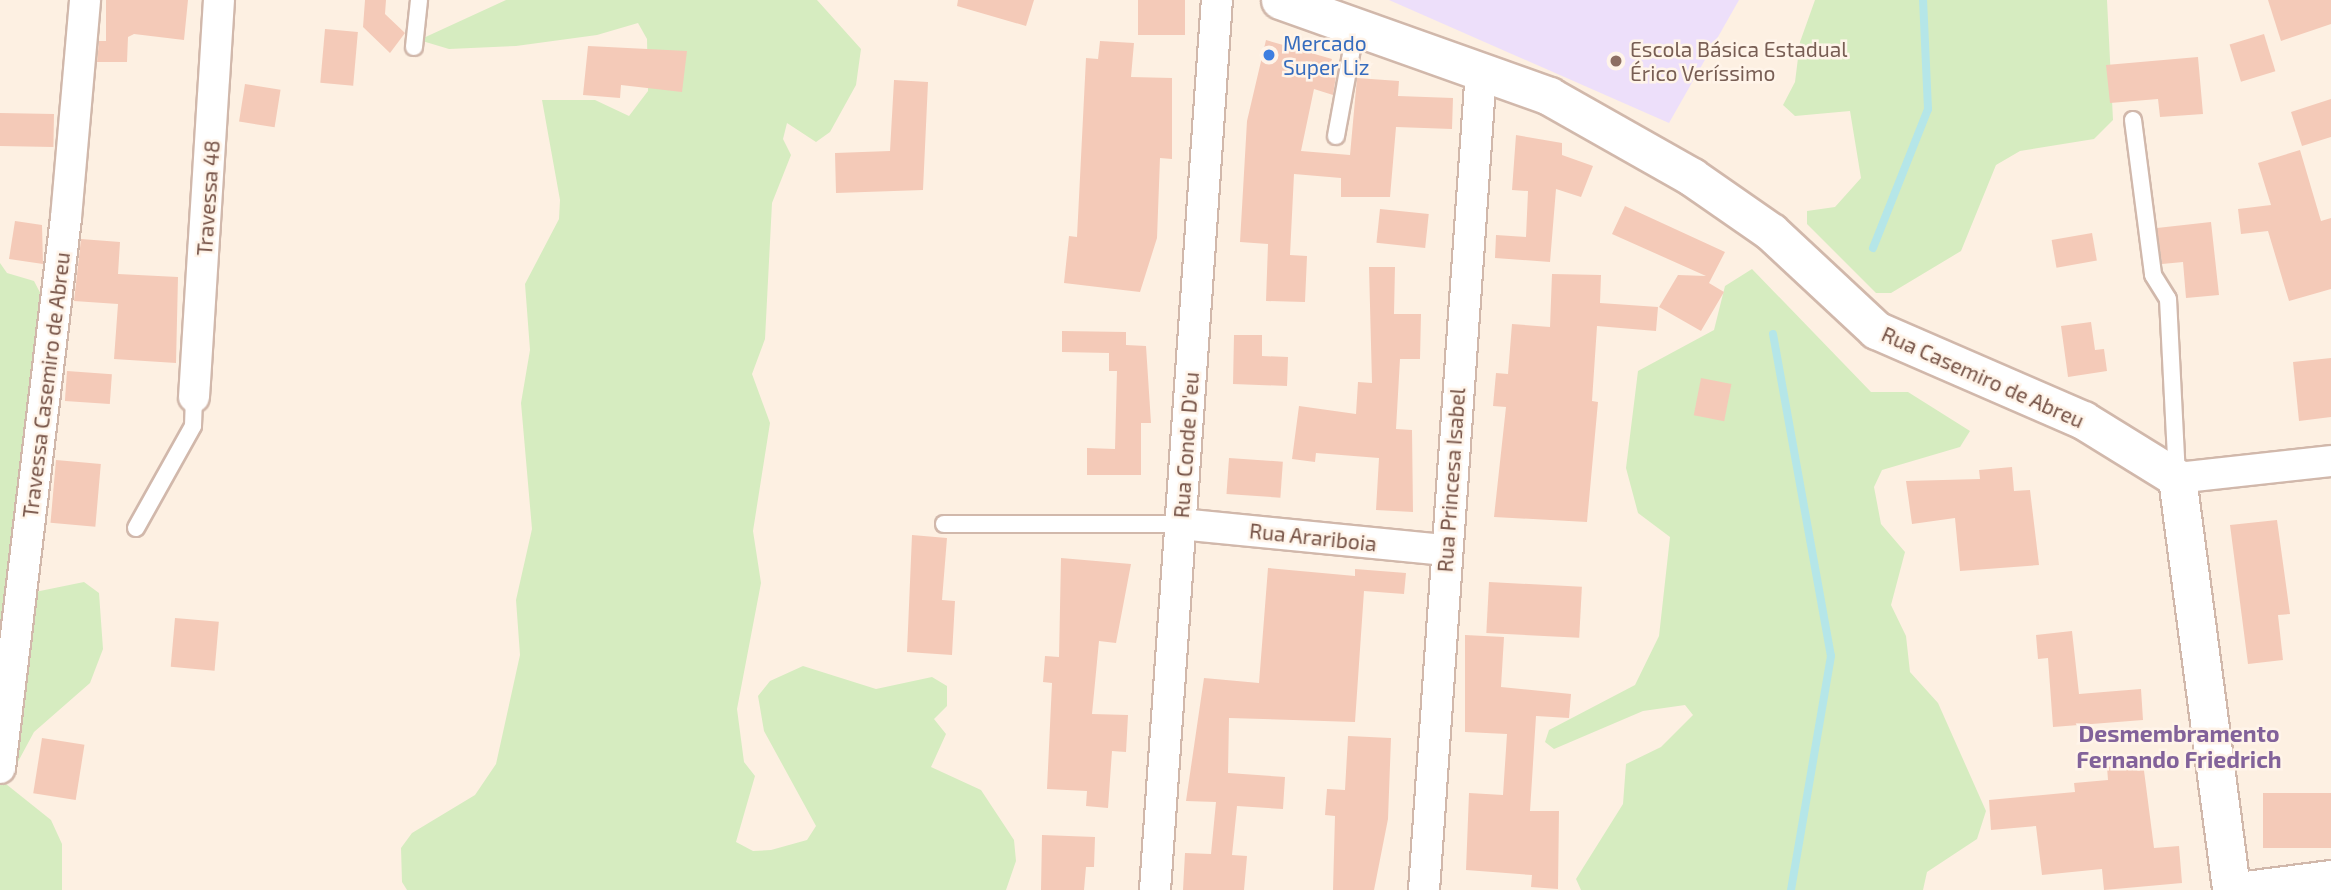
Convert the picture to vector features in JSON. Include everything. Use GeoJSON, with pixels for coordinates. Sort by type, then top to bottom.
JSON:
{"type":"FeatureCollection","features":[{"type":"Feature","properties":{"kind":"street","name":"Travessa Casemiro de Abreu"},"geometry":{"type":"LineString","coordinates":[[0,768],[66,218],[85,0]]}},
{"type":"Feature","properties":{"kind":"street","name":"Travessa 48"},"geometry":{"type":"LineString","coordinates":[[194,397],[219,0]]}},
{"type":"Feature","properties":{"kind":"street","name":"Rua Conde D'eu"},"geometry":{"type":"LineString","coordinates":[[1155,890],[1217,0]]}},
{"type":"Feature","properties":{"kind":"street","name":"Rua Casemiro de Abreu"},"geometry":{"type":"LineString","coordinates":[[1280,0],[1549,96],[1692,177],[1771,232],[1876,330],[2083,420],[2177,478]]}},
{"type":"Feature","properties":{"kind":"street","name":"Rua Princesa Isabel"},"geometry":{"type":"LineString","coordinates":[[1424,890],[1482,71]]}},
{"type":"Feature","properties":{"kind":"street"},"geometry":{"type":"LineString","coordinates":[[2231,890],[2177,478],[2331,461]]}},
{"type":"Feature","properties":{"kind":"street","name":"Rua Arariboia"},"geometry":{"type":"LineString","coordinates":[[1180,524],[1446,550]]}},
{"type":"Feature","properties":{"kind":"street"},"geometry":{"type":"LineString","coordinates":[[2246,890],[2331,879]]}},
{"type":"Feature","properties":{"kind":"lane"},"geometry":{"type":"LineString","coordinates":[[414,47],[419,0]]}},
{"type":"Feature","properties":{"kind":"lane"},"geometry":{"type":"LineString","coordinates":[[1336,136],[1356,27]]}},
{"type":"Feature","properties":{"kind":"lane"},"geometry":{"type":"LineString","coordinates":[[2133,120],[2153,275],[2168,299],[2177,478]]}},
{"type":"Feature","properties":{"kind":"lane"},"geometry":{"type":"LineString","coordinates":[[136,528],[193,426],[194,397]]}},
{"type":"Feature","properties":{"kind":"lane"},"geometry":{"type":"LineString","coordinates":[[944,524],[1180,524]]}},
{"type":"Feature","properties":{"kind":"shaded area","name":"Escola Básica Estadual Érico Veríssimo"},"geometry":{"type":"Polygon","coordinates":[[[1389,0],[1739,0],[1669,123],[1389,0]]]}},
{"type":"Feature","properties":{"kind":"green space"},"geometry":{"type":"Polygon","coordinates":[[[506,0],[817,0],[861,49],[856,85],[830,132],[816,142],[787,123],[783,139],[791,155],[772,203],[765,339],[752,374],[770,423],[753,531],[761,583],[737,709],[744,762],[755,776],[736,842],[753,851],[771,850],[807,840],[816,826],[764,731],[758,696],[770,681],[803,666],[876,689],[932,677],[947,686],[947,706],[934,719],[946,734],[931,767],[981,790],[1014,840],[1016,861],[1006,890],[407,890],[402,882],[401,848],[412,833],[475,795],[496,764],[520,655],[516,600],[532,529],[521,403],[530,350],[525,284],[559,219],[560,200],[542,100],[595,100],[629,116],[648,91],[647,39],[638,23],[597,35],[516,46],[449,49],[419,40],[506,0]]]}},
{"type":"Feature","properties":{"kind":"green space"},"geometry":{"type":"Polygon","coordinates":[[[1815,0],[2107,0],[2113,120],[2094,139],[2020,151],[1996,165],[1961,251],[1891,293],[1876,293],[1807,224],[1807,211],[1835,207],[1861,178],[1850,111],[1795,116],[1783,105],[1795,82],[1800,42],[1815,0]]]}},
{"type":"Feature","properties":{"kind":"green space"},"geometry":{"type":"Polygon","coordinates":[[[0,263],[7,273],[34,281],[47,306],[30,593],[84,582],[99,593],[103,649],[90,683],[34,732],[6,784],[51,820],[62,844],[62,890],[0,890],[0,263]]]}},
{"type":"Feature","properties":{"kind":"green space"},"geometry":{"type":"Polygon","coordinates":[[[1752,269],[1871,392],[1908,392],[1970,431],[1960,447],[1882,470],[1874,487],[1881,524],[1905,552],[1891,605],[1906,636],[1910,672],[1938,703],[1986,811],[1977,839],[1927,872],[1923,890],[1581,890],[1576,879],[1623,804],[1626,764],[1661,747],[1693,715],[1685,705],[1643,711],[1554,749],[1545,742],[1549,730],[1635,685],[1659,636],[1670,537],[1638,513],[1626,468],[1638,371],[1714,330],[1725,286],[1752,269]]]}},
{"type":"Feature","properties":{"kind":"building"},"geometry":{"type":"Polygon","coordinates":[[[106,0],[188,0],[184,40],[134,34],[128,37],[127,62],[97,62],[99,41],[106,41],[106,0]]]}},
{"type":"Feature","properties":{"kind":"building"},"geometry":{"type":"Polygon","coordinates":[[[365,0],[386,0],[385,14],[405,33],[390,53],[363,27],[365,0]]]}},
{"type":"Feature","properties":{"kind":"building"},"geometry":{"type":"Polygon","coordinates":[[[958,0],[1034,0],[1026,26],[957,6],[958,0]]]}},
{"type":"Feature","properties":{"kind":"building"},"geometry":{"type":"Polygon","coordinates":[[[1138,0],[1185,0],[1185,35],[1138,35],[1138,0]]]}},
{"type":"Feature","properties":{"kind":"building"},"geometry":{"type":"Polygon","coordinates":[[[2268,0],[2331,0],[2331,24],[2281,41],[2268,0]]]}},
{"type":"Feature","properties":{"kind":"building"},"geometry":{"type":"Polygon","coordinates":[[[325,29],[358,32],[353,86],[320,83],[325,29]]]}},
{"type":"Feature","properties":{"kind":"building"},"geometry":{"type":"Polygon","coordinates":[[[2264,34],[2275,71],[2241,82],[2230,45],[2264,34]]]}},
{"type":"Feature","properties":{"kind":"building"},"geometry":{"type":"Polygon","coordinates":[[[1266,40],[1332,59],[1327,75],[1336,76],[1333,95],[1314,89],[1301,151],[1350,155],[1357,78],[1399,81],[1398,96],[1453,98],[1452,129],[1396,127],[1390,197],[1341,197],[1341,178],[1294,174],[1290,255],[1307,256],[1305,302],[1266,301],[1268,244],[1240,242],[1247,121],[1266,40]]]}},
{"type":"Feature","properties":{"kind":"building"},"geometry":{"type":"Polygon","coordinates":[[[1100,41],[1134,43],[1131,77],[1172,78],[1172,159],[1160,158],[1157,238],[1140,292],[1064,283],[1069,236],[1077,237],[1086,58],[1098,59],[1100,41]]]}},
{"type":"Feature","properties":{"kind":"building"},"geometry":{"type":"Polygon","coordinates":[[[588,46],[687,51],[682,92],[621,85],[620,98],[583,95],[588,46]]]}},
{"type":"Feature","properties":{"kind":"building"},"geometry":{"type":"Polygon","coordinates":[[[2198,57],[2203,114],[2160,117],[2158,99],[2110,103],[2106,65],[2198,57]]]}},
{"type":"Feature","properties":{"kind":"building"},"geometry":{"type":"Polygon","coordinates":[[[894,80],[928,82],[923,190],[836,193],[835,153],[890,151],[894,80]]]}},
{"type":"Feature","properties":{"kind":"building"},"geometry":{"type":"Polygon","coordinates":[[[245,84],[281,90],[275,127],[239,122],[245,84]]]}},
{"type":"Feature","properties":{"kind":"building"},"geometry":{"type":"Polygon","coordinates":[[[2331,99],[2331,137],[2302,146],[2291,112],[2331,99]]]}},
{"type":"Feature","properties":{"kind":"building"},"geometry":{"type":"Polygon","coordinates":[[[0,113],[54,114],[53,147],[0,146],[0,113]]]}},
{"type":"Feature","properties":{"kind":"building"},"geometry":{"type":"Polygon","coordinates":[[[1516,135],[1562,143],[1562,155],[1593,166],[1581,197],[1556,189],[1550,262],[1495,258],[1496,235],[1526,237],[1528,191],[1512,190],[1516,135]]]}},
{"type":"Feature","properties":{"kind":"building"},"geometry":{"type":"Polygon","coordinates":[[[2300,150],[2321,221],[2331,218],[2331,289],[2289,301],[2268,231],[2241,234],[2238,209],[2271,205],[2258,163],[2300,150]]]}},
{"type":"Feature","properties":{"kind":"building"},"geometry":{"type":"Polygon","coordinates":[[[1625,206],[1725,252],[1709,283],[1724,292],[1701,331],[1659,307],[1678,275],[1706,276],[1612,234],[1625,206]]]}},
{"type":"Feature","properties":{"kind":"building"},"geometry":{"type":"Polygon","coordinates":[[[1380,209],[1429,214],[1425,248],[1376,243],[1380,209]]]}},
{"type":"Feature","properties":{"kind":"building"},"geometry":{"type":"Polygon","coordinates":[[[15,221],[42,225],[43,264],[9,259],[15,221]]]}},
{"type":"Feature","properties":{"kind":"building"},"geometry":{"type":"Polygon","coordinates":[[[2211,222],[2219,295],[2186,298],[2183,262],[2162,264],[2157,228],[2211,222]]]}},
{"type":"Feature","properties":{"kind":"building"},"geometry":{"type":"Polygon","coordinates":[[[2092,233],[2097,261],[2056,268],[2052,240],[2092,233]]]}},
{"type":"Feature","properties":{"kind":"building"},"geometry":{"type":"Polygon","coordinates":[[[81,239],[120,242],[118,274],[178,277],[176,363],[114,359],[118,304],[74,301],[81,239]]]}},
{"type":"Feature","properties":{"kind":"building"},"geometry":{"type":"Polygon","coordinates":[[[1369,267],[1395,267],[1394,314],[1421,314],[1420,359],[1400,359],[1396,429],[1412,430],[1413,512],[1376,510],[1379,458],[1316,453],[1315,462],[1292,459],[1299,406],[1356,414],[1358,382],[1372,383],[1369,267]]]}},
{"type":"Feature","properties":{"kind":"building"},"geometry":{"type":"Polygon","coordinates":[[[1552,274],[1601,275],[1600,303],[1658,307],[1656,331],[1597,326],[1592,401],[1598,402],[1587,522],[1494,517],[1506,407],[1493,406],[1496,373],[1508,374],[1512,324],[1550,327],[1552,274]]]}},
{"type":"Feature","properties":{"kind":"building"},"geometry":{"type":"Polygon","coordinates":[[[2091,322],[2095,350],[2104,349],[2107,371],[2068,377],[2061,326],[2091,322]]]}},
{"type":"Feature","properties":{"kind":"building"},"geometry":{"type":"Polygon","coordinates":[[[1062,331],[1126,332],[1126,345],[1146,346],[1151,423],[1141,423],[1141,475],[1087,475],[1087,448],[1115,449],[1117,371],[1109,371],[1109,353],[1062,352],[1062,331]]]}},
{"type":"Feature","properties":{"kind":"building"},"geometry":{"type":"Polygon","coordinates":[[[1234,335],[1262,335],[1262,356],[1288,357],[1287,386],[1233,384],[1234,335]]]}},
{"type":"Feature","properties":{"kind":"building"},"geometry":{"type":"Polygon","coordinates":[[[2331,358],[2331,417],[2299,421],[2293,362],[2331,358]]]}},
{"type":"Feature","properties":{"kind":"building"},"geometry":{"type":"Polygon","coordinates":[[[67,371],[112,374],[110,404],[65,401],[67,371]]]}},
{"type":"Feature","properties":{"kind":"building"},"geometry":{"type":"Polygon","coordinates":[[[1701,378],[1731,384],[1724,421],[1694,415],[1701,378]]]}},
{"type":"Feature","properties":{"kind":"building"},"geometry":{"type":"Polygon","coordinates":[[[1229,458],[1283,462],[1280,498],[1226,494],[1229,458]]]}},
{"type":"Feature","properties":{"kind":"building"},"geometry":{"type":"Polygon","coordinates":[[[56,460],[101,464],[95,527],[51,523],[56,460]]]}},
{"type":"Feature","properties":{"kind":"building"},"geometry":{"type":"Polygon","coordinates":[[[2012,467],[2014,491],[2030,490],[2039,565],[1960,571],[1955,518],[1912,524],[1906,481],[1980,479],[1979,470],[2012,467]]]}},
{"type":"Feature","properties":{"kind":"building"},"geometry":{"type":"Polygon","coordinates":[[[2277,520],[2290,614],[2278,615],[2283,660],[2248,664],[2230,525],[2277,520]]]}},
{"type":"Feature","properties":{"kind":"building"},"geometry":{"type":"Polygon","coordinates":[[[912,535],[947,538],[942,600],[955,601],[952,655],[907,652],[912,535]]]}},
{"type":"Feature","properties":{"kind":"building"},"geometry":{"type":"Polygon","coordinates":[[[1061,558],[1131,564],[1116,643],[1099,641],[1092,714],[1128,715],[1126,752],[1112,751],[1108,808],[1086,806],[1087,791],[1047,789],[1052,683],[1043,682],[1045,656],[1059,657],[1061,558]]]}},
{"type":"Feature","properties":{"kind":"building"},"geometry":{"type":"Polygon","coordinates":[[[1268,568],[1355,576],[1355,569],[1406,573],[1404,594],[1364,591],[1355,722],[1229,718],[1228,773],[1285,777],[1283,809],[1237,806],[1232,855],[1247,856],[1244,890],[1183,890],[1185,853],[1211,854],[1216,802],[1186,801],[1204,678],[1259,683],[1268,568]]]}},
{"type":"Feature","properties":{"kind":"building"},"geometry":{"type":"Polygon","coordinates":[[[1489,582],[1582,587],[1579,638],[1486,633],[1489,582]]]}},
{"type":"Feature","properties":{"kind":"building"},"geometry":{"type":"Polygon","coordinates":[[[175,618],[219,622],[215,671],[171,667],[175,618]]]}},
{"type":"Feature","properties":{"kind":"building"},"geometry":{"type":"Polygon","coordinates":[[[2072,631],[2079,694],[2141,689],[2143,720],[2053,727],[2048,658],[2038,659],[2036,635],[2072,631]]]}},
{"type":"Feature","properties":{"kind":"building"},"geometry":{"type":"Polygon","coordinates":[[[1465,635],[1504,637],[1501,687],[1571,694],[1569,718],[1536,716],[1530,811],[1559,811],[1558,889],[1531,887],[1532,875],[1466,870],[1469,793],[1503,795],[1507,734],[1465,732],[1465,635]]]}},
{"type":"Feature","properties":{"kind":"building"},"geometry":{"type":"Polygon","coordinates":[[[1348,736],[1391,738],[1388,819],[1374,890],[1333,890],[1335,816],[1325,815],[1327,789],[1345,790],[1348,736]]]}},
{"type":"Feature","properties":{"kind":"building"},"geometry":{"type":"Polygon","coordinates":[[[42,738],[84,745],[76,800],[33,793],[42,738]]]}},
{"type":"Feature","properties":{"kind":"building"},"geometry":{"type":"Polygon","coordinates":[[[2143,763],[2154,848],[2179,846],[2182,883],[2104,890],[2102,869],[2042,875],[2036,826],[1991,830],[1989,800],[2075,792],[2074,783],[2108,780],[2107,767],[2143,763]]]}},
{"type":"Feature","properties":{"kind":"building"},"geometry":{"type":"Polygon","coordinates":[[[2263,793],[2331,793],[2331,848],[2263,848],[2263,793]]]}},
{"type":"Feature","properties":{"kind":"building"},"geometry":{"type":"Polygon","coordinates":[[[1042,835],[1095,837],[1094,867],[1086,867],[1084,890],[1041,890],[1042,835]]]}},
{"type":"Feature","properties":{"kind":"waterway"},"geometry":{"type":"LineString","coordinates":[[1873,248],[1928,109],[1923,0]]}},
{"type":"Feature","properties":{"kind":"waterway"},"geometry":{"type":"LineString","coordinates":[[1773,334],[1831,656],[1791,890]]}},
{"type":"Feature","properties":{"kind":"place","name":"Mercado Super Liz"},"geometry":{"type":"Point","coordinates":[1269,55]}},
{"type":"Feature","properties":{"kind":"place","name":"Escola Básica Estadual Érico Veríssimo"},"geometry":{"type":"Point","coordinates":[1616,61]}},
{"type":"Feature","properties":{"kind":"district","name":"Desmembramento Fernando Friedrich"},"geometry":{"type":"Point","coordinates":[2179,746]}}]}
